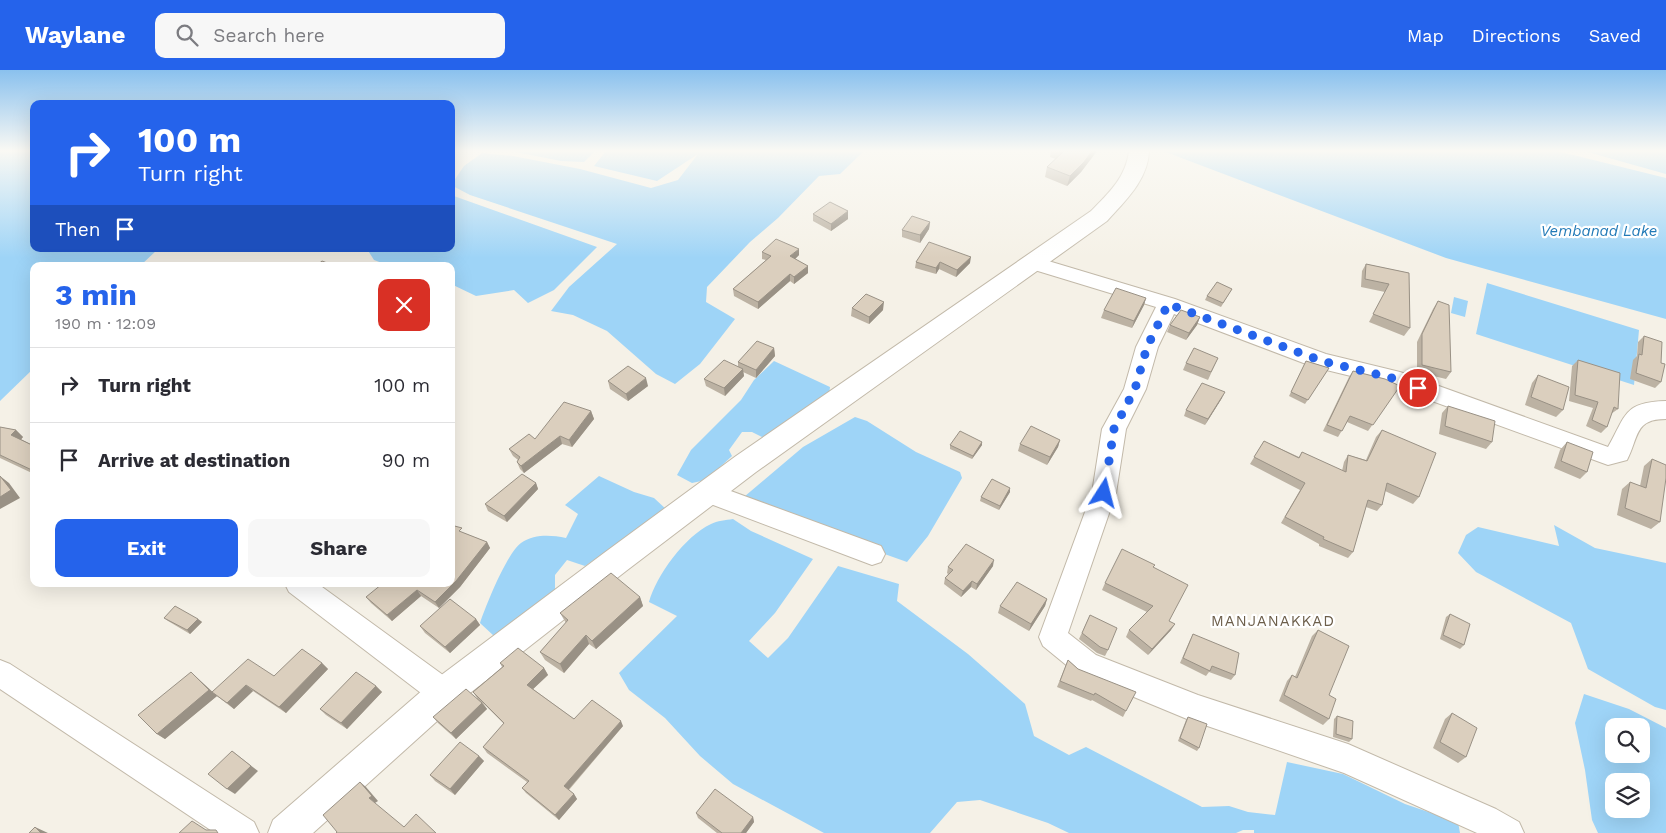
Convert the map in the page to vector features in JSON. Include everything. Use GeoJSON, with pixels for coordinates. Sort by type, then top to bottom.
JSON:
{"type":"FeatureCollection","features":[{"type":"Feature","properties":{"kind":"street"},"geometry":{"type":"LineString","coordinates":[[296,830],[444,693],[709,493],[988,292],[1035,262],[1099,216],[1124,187]]}},
{"type":"Feature","properties":{"kind":"street"},"geometry":{"type":"LineString","coordinates":[[1035,262],[1168,304],[1322,361],[1392,378],[1608,456],[1619,453],[1628,424],[1640,413],[1666,410]]}},
{"type":"Feature","properties":{"kind":"street"},"geometry":{"type":"LineString","coordinates":[[1168,304],[1147,347],[1135,389],[1114,429],[1104,493],[1053,637],[1086,664],[1197,709],[1348,758],[1485,820],[1508,833]]}},
{"type":"Feature","properties":{"kind":"street"},"geometry":{"type":"LineString","coordinates":[[709,493],[872,554]]}},
{"type":"Feature","properties":{"kind":"street"},"geometry":{"type":"LineString","coordinates":[[302,587],[444,693]]}},
{"type":"Feature","properties":{"kind":"street"},"geometry":{"type":"LineString","coordinates":[[0,672],[243,833]]}},
{"type":"Feature","properties":{"kind":"water"},"geometry":{"type":"Polygon","coordinates":[[[0,187],[30,187],[30,252],[155,252],[144,262],[30,262],[30,372],[0,401],[0,187]]]}},
{"type":"Feature","properties":{"kind":"water"},"geometry":{"type":"Polygon","coordinates":[[[455,187],[809,187],[778,218],[750,242],[707,287],[706,302],[735,319],[700,364],[675,384],[656,374],[607,331],[573,315],[551,311],[569,287],[617,244],[470,195],[455,187]]]}},
{"type":"Feature","properties":{"kind":"water","name":"Vembanad Lake"},"geometry":{"type":"Polygon","coordinates":[[[1257,187],[1666,187],[1666,319],[1446,258],[1257,187]]]}},
{"type":"Feature","properties":{"kind":"water"},"geometry":{"type":"Polygon","coordinates":[[[455,196],[597,247],[554,290],[528,303],[514,290],[476,296],[455,286],[455,262],[379,262],[374,260],[369,252],[455,252],[455,196]]]}},
{"type":"Feature","properties":{"kind":"water"},"geometry":{"type":"Polygon","coordinates":[[[1487,283],[1639,330],[1634,385],[1476,334],[1487,283]]]}},
{"type":"Feature","properties":{"kind":"water"},"geometry":{"type":"Polygon","coordinates":[[[1454,297],[1468,301],[1465,317],[1451,313],[1454,297]]]}},
{"type":"Feature","properties":{"kind":"water"},"geometry":{"type":"Polygon","coordinates":[[[774,361],[830,387],[829,395],[764,438],[752,432],[742,432],[729,450],[732,456],[706,480],[692,483],[677,475],[691,450],[741,400],[754,380],[774,361]]]}},
{"type":"Feature","properties":{"kind":"water"},"geometry":{"type":"Polygon","coordinates":[[[855,417],[867,421],[916,452],[960,472],[962,478],[928,536],[907,562],[738,502],[803,447],[855,417]]]}},
{"type":"Feature","properties":{"kind":"water"},"geometry":{"type":"Polygon","coordinates":[[[599,476],[634,492],[654,498],[667,510],[585,566],[567,560],[555,575],[555,593],[494,636],[480,623],[503,568],[515,549],[521,543],[532,538],[548,536],[566,538],[578,514],[565,505],[599,476]]]}},
{"type":"Feature","properties":{"kind":"water"},"geometry":{"type":"Polygon","coordinates":[[[733,519],[751,531],[813,559],[775,613],[749,641],[768,658],[788,638],[838,566],[899,584],[897,601],[968,654],[1025,704],[1034,736],[1069,755],[1086,747],[1202,807],[1229,806],[1248,812],[1275,815],[1287,762],[1343,774],[1405,804],[1458,822],[1460,833],[1254,833],[1254,830],[1243,830],[1236,833],[1069,833],[1048,823],[980,800],[957,802],[930,833],[824,833],[733,784],[700,756],[665,718],[629,690],[619,673],[677,616],[649,602],[658,581],[673,558],[701,530],[713,523],[733,519]]]}},
{"type":"Feature","properties":{"kind":"water"},"geometry":{"type":"Polygon","coordinates":[[[1554,525],[1595,548],[1666,563],[1666,710],[1655,707],[1588,669],[1571,623],[1476,572],[1458,553],[1466,535],[1478,527],[1559,546],[1554,525]]]}},
{"type":"Feature","properties":{"kind":"water"},"geometry":{"type":"Polygon","coordinates":[[[1584,694],[1629,709],[1647,718],[1605,718],[1605,763],[1650,763],[1650,720],[1666,728],[1666,833],[1598,833],[1592,820],[1585,770],[1575,723],[1584,694]]]}},
{"type":"Feature","properties":{"kind":"building"},"geometry":{"type":"Polygon","coordinates":[[[830,202],[848,211],[831,224],[813,214],[830,202]]]}},
{"type":"Feature","properties":{"kind":"building"},"geometry":{"type":"Polygon","coordinates":[[[912,216],[930,222],[920,235],[902,230],[912,216]]]}},
{"type":"Feature","properties":{"kind":"building"},"geometry":{"type":"Polygon","coordinates":[[[776,239],[799,249],[790,256],[808,266],[794,277],[790,274],[758,302],[733,289],[771,256],[762,252],[776,239]]]}},
{"type":"Feature","properties":{"kind":"building"},"geometry":{"type":"Polygon","coordinates":[[[929,242],[971,257],[957,270],[940,262],[936,268],[916,262],[929,242]]]}},
{"type":"Feature","properties":{"kind":"building"},"geometry":{"type":"Polygon","coordinates":[[[1366,264],[1409,273],[1410,328],[1373,314],[1389,284],[1365,279],[1366,264]]]}},
{"type":"Feature","properties":{"kind":"building"},"geometry":{"type":"Polygon","coordinates":[[[1217,282],[1232,289],[1223,303],[1207,296],[1217,282]]]}},
{"type":"Feature","properties":{"kind":"building"},"geometry":{"type":"Polygon","coordinates":[[[1116,288],[1146,298],[1134,321],[1104,310],[1116,288]]]}},
{"type":"Feature","properties":{"kind":"building"},"geometry":{"type":"Polygon","coordinates":[[[866,294],[884,302],[869,317],[852,308],[866,294]]]}},
{"type":"Feature","properties":{"kind":"building"},"geometry":{"type":"Polygon","coordinates":[[[1438,301],[1449,305],[1451,372],[1422,365],[1422,334],[1438,301]]]}},
{"type":"Feature","properties":{"kind":"building"},"geometry":{"type":"Polygon","coordinates":[[[1181,310],[1200,317],[1189,333],[1170,325],[1181,310]]]}},
{"type":"Feature","properties":{"kind":"building"},"geometry":{"type":"Polygon","coordinates":[[[1644,336],[1662,342],[1661,363],[1665,364],[1661,382],[1636,373],[1639,354],[1642,355],[1644,336]]]}},
{"type":"Feature","properties":{"kind":"building"},"geometry":{"type":"Polygon","coordinates":[[[757,341],[774,348],[756,370],[738,362],[757,341]]]}},
{"type":"Feature","properties":{"kind":"building"},"geometry":{"type":"Polygon","coordinates":[[[1194,348],[1218,358],[1211,372],[1186,363],[1194,348]]]}},
{"type":"Feature","properties":{"kind":"building"},"geometry":{"type":"Polygon","coordinates":[[[724,360],[743,369],[724,388],[704,379],[724,360]]]}},
{"type":"Feature","properties":{"kind":"building"},"geometry":{"type":"Polygon","coordinates":[[[1578,360],[1620,373],[1618,409],[1614,407],[1607,427],[1592,420],[1598,402],[1575,395],[1578,360]]]}},
{"type":"Feature","properties":{"kind":"building"},"geometry":{"type":"Polygon","coordinates":[[[1306,361],[1329,368],[1308,400],[1291,392],[1306,361]]]}},
{"type":"Feature","properties":{"kind":"building"},"geometry":{"type":"Polygon","coordinates":[[[628,366],[646,378],[626,394],[608,381],[628,366]]]}},
{"type":"Feature","properties":{"kind":"building"},"geometry":{"type":"Polygon","coordinates":[[[1353,371],[1385,379],[1400,386],[1373,425],[1350,416],[1342,431],[1327,425],[1353,371]]]}},
{"type":"Feature","properties":{"kind":"building"},"geometry":{"type":"Polygon","coordinates":[[[1538,375],[1569,387],[1563,410],[1531,397],[1538,375]]]}},
{"type":"Feature","properties":{"kind":"building"},"geometry":{"type":"Polygon","coordinates":[[[1202,383],[1225,392],[1208,419],[1186,410],[1202,383]]]}},
{"type":"Feature","properties":{"kind":"building"},"geometry":{"type":"Polygon","coordinates":[[[564,402],[591,411],[569,440],[560,436],[521,466],[517,462],[520,457],[509,449],[529,434],[535,439],[564,402]]]}},
{"type":"Feature","properties":{"kind":"building"},"geometry":{"type":"Polygon","coordinates":[[[1448,406],[1495,421],[1492,442],[1445,426],[1448,406]]]}},
{"type":"Feature","properties":{"kind":"building"},"geometry":{"type":"Polygon","coordinates":[[[1031,426],[1060,440],[1050,457],[1020,444],[1031,426]]]}},
{"type":"Feature","properties":{"kind":"building"},"geometry":{"type":"Polygon","coordinates":[[[0,427],[16,430],[11,435],[30,444],[30,469],[0,455],[0,427]]]}},
{"type":"Feature","properties":{"kind":"building"},"geometry":{"type":"Polygon","coordinates":[[[1382,430],[1436,453],[1419,497],[1387,483],[1382,505],[1368,500],[1353,552],[1323,539],[1324,537],[1285,517],[1305,483],[1254,457],[1264,441],[1299,458],[1302,452],[1346,472],[1348,455],[1367,461],[1382,430]]]}},
{"type":"Feature","properties":{"kind":"building"},"geometry":{"type":"Polygon","coordinates":[[[960,431],[982,442],[973,456],[950,445],[960,431]]]}},
{"type":"Feature","properties":{"kind":"building"},"geometry":{"type":"Polygon","coordinates":[[[1567,442],[1593,452],[1587,472],[1561,461],[1567,442]]]}},
{"type":"Feature","properties":{"kind":"building"},"geometry":{"type":"Polygon","coordinates":[[[1652,459],[1666,465],[1660,522],[1625,508],[1630,482],[1646,488],[1652,459]]]}},
{"type":"Feature","properties":{"kind":"building"},"geometry":{"type":"Polygon","coordinates":[[[522,474],[536,483],[504,516],[485,504],[522,474]]]}},
{"type":"Feature","properties":{"kind":"building"},"geometry":{"type":"Polygon","coordinates":[[[0,476],[11,490],[0,497],[0,476]]]}},
{"type":"Feature","properties":{"kind":"building"},"geometry":{"type":"Polygon","coordinates":[[[992,479],[1010,488],[1000,506],[981,497],[992,479]]]}},
{"type":"Feature","properties":{"kind":"building"},"geometry":{"type":"Polygon","coordinates":[[[455,526],[462,528],[459,531],[487,542],[456,581],[455,526]]]}},
{"type":"Feature","properties":{"kind":"building"},"geometry":{"type":"Polygon","coordinates":[[[966,544],[994,560],[977,584],[972,581],[963,591],[945,578],[953,570],[948,567],[966,544]]]}},
{"type":"Feature","properties":{"kind":"building"},"geometry":{"type":"Polygon","coordinates":[[[1122,549],[1155,565],[1153,567],[1188,585],[1169,621],[1175,624],[1152,649],[1129,630],[1153,606],[1105,583],[1122,549]]]}},
{"type":"Feature","properties":{"kind":"building"},"geometry":{"type":"Polygon","coordinates":[[[611,573],[640,597],[592,641],[586,635],[560,664],[540,652],[568,620],[560,613],[611,573]]]}},
{"type":"Feature","properties":{"kind":"building"},"geometry":{"type":"Polygon","coordinates":[[[1017,582],[1047,599],[1031,624],[1000,606],[1017,582]]]}},
{"type":"Feature","properties":{"kind":"building"},"geometry":{"type":"Polygon","coordinates":[[[378,587],[450,587],[435,602],[417,590],[387,615],[366,597],[378,587]]]}},
{"type":"Feature","properties":{"kind":"building"},"geometry":{"type":"Polygon","coordinates":[[[450,599],[476,619],[445,647],[420,626],[450,599]]]}},
{"type":"Feature","properties":{"kind":"building"},"geometry":{"type":"Polygon","coordinates":[[[175,606],[198,619],[187,630],[164,618],[175,606]]]}},
{"type":"Feature","properties":{"kind":"building"},"geometry":{"type":"Polygon","coordinates":[[[1450,614],[1470,624],[1464,645],[1443,635],[1450,614]]]}},
{"type":"Feature","properties":{"kind":"building"},"geometry":{"type":"Polygon","coordinates":[[[1090,615],[1117,628],[1108,650],[1100,647],[1082,633],[1090,615]]]}},
{"type":"Feature","properties":{"kind":"building"},"geometry":{"type":"Polygon","coordinates":[[[1318,630],[1349,646],[1329,695],[1336,699],[1329,719],[1284,695],[1292,675],[1297,678],[1318,630]]]}},
{"type":"Feature","properties":{"kind":"building"},"geometry":{"type":"Polygon","coordinates":[[[1193,634],[1239,653],[1235,675],[1212,666],[1210,671],[1183,658],[1193,634]]]}},
{"type":"Feature","properties":{"kind":"building"},"geometry":{"type":"Polygon","coordinates":[[[518,648],[544,668],[527,685],[574,719],[592,700],[621,721],[564,786],[574,794],[555,815],[522,788],[529,781],[483,747],[504,723],[473,692],[504,666],[500,663],[518,648]]]}},
{"type":"Feature","properties":{"kind":"building"},"geometry":{"type":"Polygon","coordinates":[[[302,649],[322,663],[279,707],[246,685],[227,703],[212,692],[248,659],[274,676],[302,649]]]}},
{"type":"Feature","properties":{"kind":"building"},"geometry":{"type":"Polygon","coordinates":[[[1068,660],[1078,669],[1136,692],[1126,711],[1095,693],[1094,695],[1060,681],[1068,660]]]}},
{"type":"Feature","properties":{"kind":"building"},"geometry":{"type":"Polygon","coordinates":[[[191,672],[209,690],[157,734],[138,715],[191,672]]]}},
{"type":"Feature","properties":{"kind":"building"},"geometry":{"type":"Polygon","coordinates":[[[356,672],[376,686],[341,723],[320,709],[356,672]]]}},
{"type":"Feature","properties":{"kind":"building"},"geometry":{"type":"Polygon","coordinates":[[[466,689],[482,703],[451,733],[433,717],[466,689]]]}},
{"type":"Feature","properties":{"kind":"building"},"geometry":{"type":"Polygon","coordinates":[[[1452,713],[1477,728],[1466,757],[1440,742],[1452,713]]]}},
{"type":"Feature","properties":{"kind":"building"},"geometry":{"type":"Polygon","coordinates":[[[1337,716],[1353,721],[1352,739],[1336,734],[1337,716]]]}},
{"type":"Feature","properties":{"kind":"building"},"geometry":{"type":"Polygon","coordinates":[[[1188,717],[1207,724],[1199,748],[1180,738],[1188,717]]]}},
{"type":"Feature","properties":{"kind":"building"},"geometry":{"type":"Polygon","coordinates":[[[460,742],[479,756],[450,789],[430,775],[460,742]]]}},
{"type":"Feature","properties":{"kind":"building"},"geometry":{"type":"Polygon","coordinates":[[[232,751],[251,766],[227,789],[208,774],[232,751]]]}},
{"type":"Feature","properties":{"kind":"building"},"geometry":{"type":"Polygon","coordinates":[[[360,782],[372,796],[369,798],[404,827],[416,814],[436,833],[336,833],[323,815],[360,782]]]}},
{"type":"Feature","properties":{"kind":"building"},"geometry":{"type":"Polygon","coordinates":[[[715,789],[753,817],[741,833],[722,833],[696,813],[715,789]]]}},
{"type":"Feature","properties":{"kind":"building"},"geometry":{"type":"Polygon","coordinates":[[[192,821],[206,830],[216,830],[218,833],[179,833],[192,821]]]}},
{"type":"Feature","properties":{"kind":"building"},"geometry":{"type":"Polygon","coordinates":[[[35,827],[41,833],[29,833],[35,827]]]}},
{"type":"Feature","properties":{"kind":"district","name":"MANJANAKKAD"},"geometry":{"type":"Point","coordinates":[1273,621]}},
{"type":"Feature","properties":{"kind":"route"},"geometry":{"type":"LineString","coordinates":[[1104,493],[1114,429],[1135,389],[1147,347],[1168,304],[1266,342],[1322,361],[1392,378],[1418,388]]}}]}
